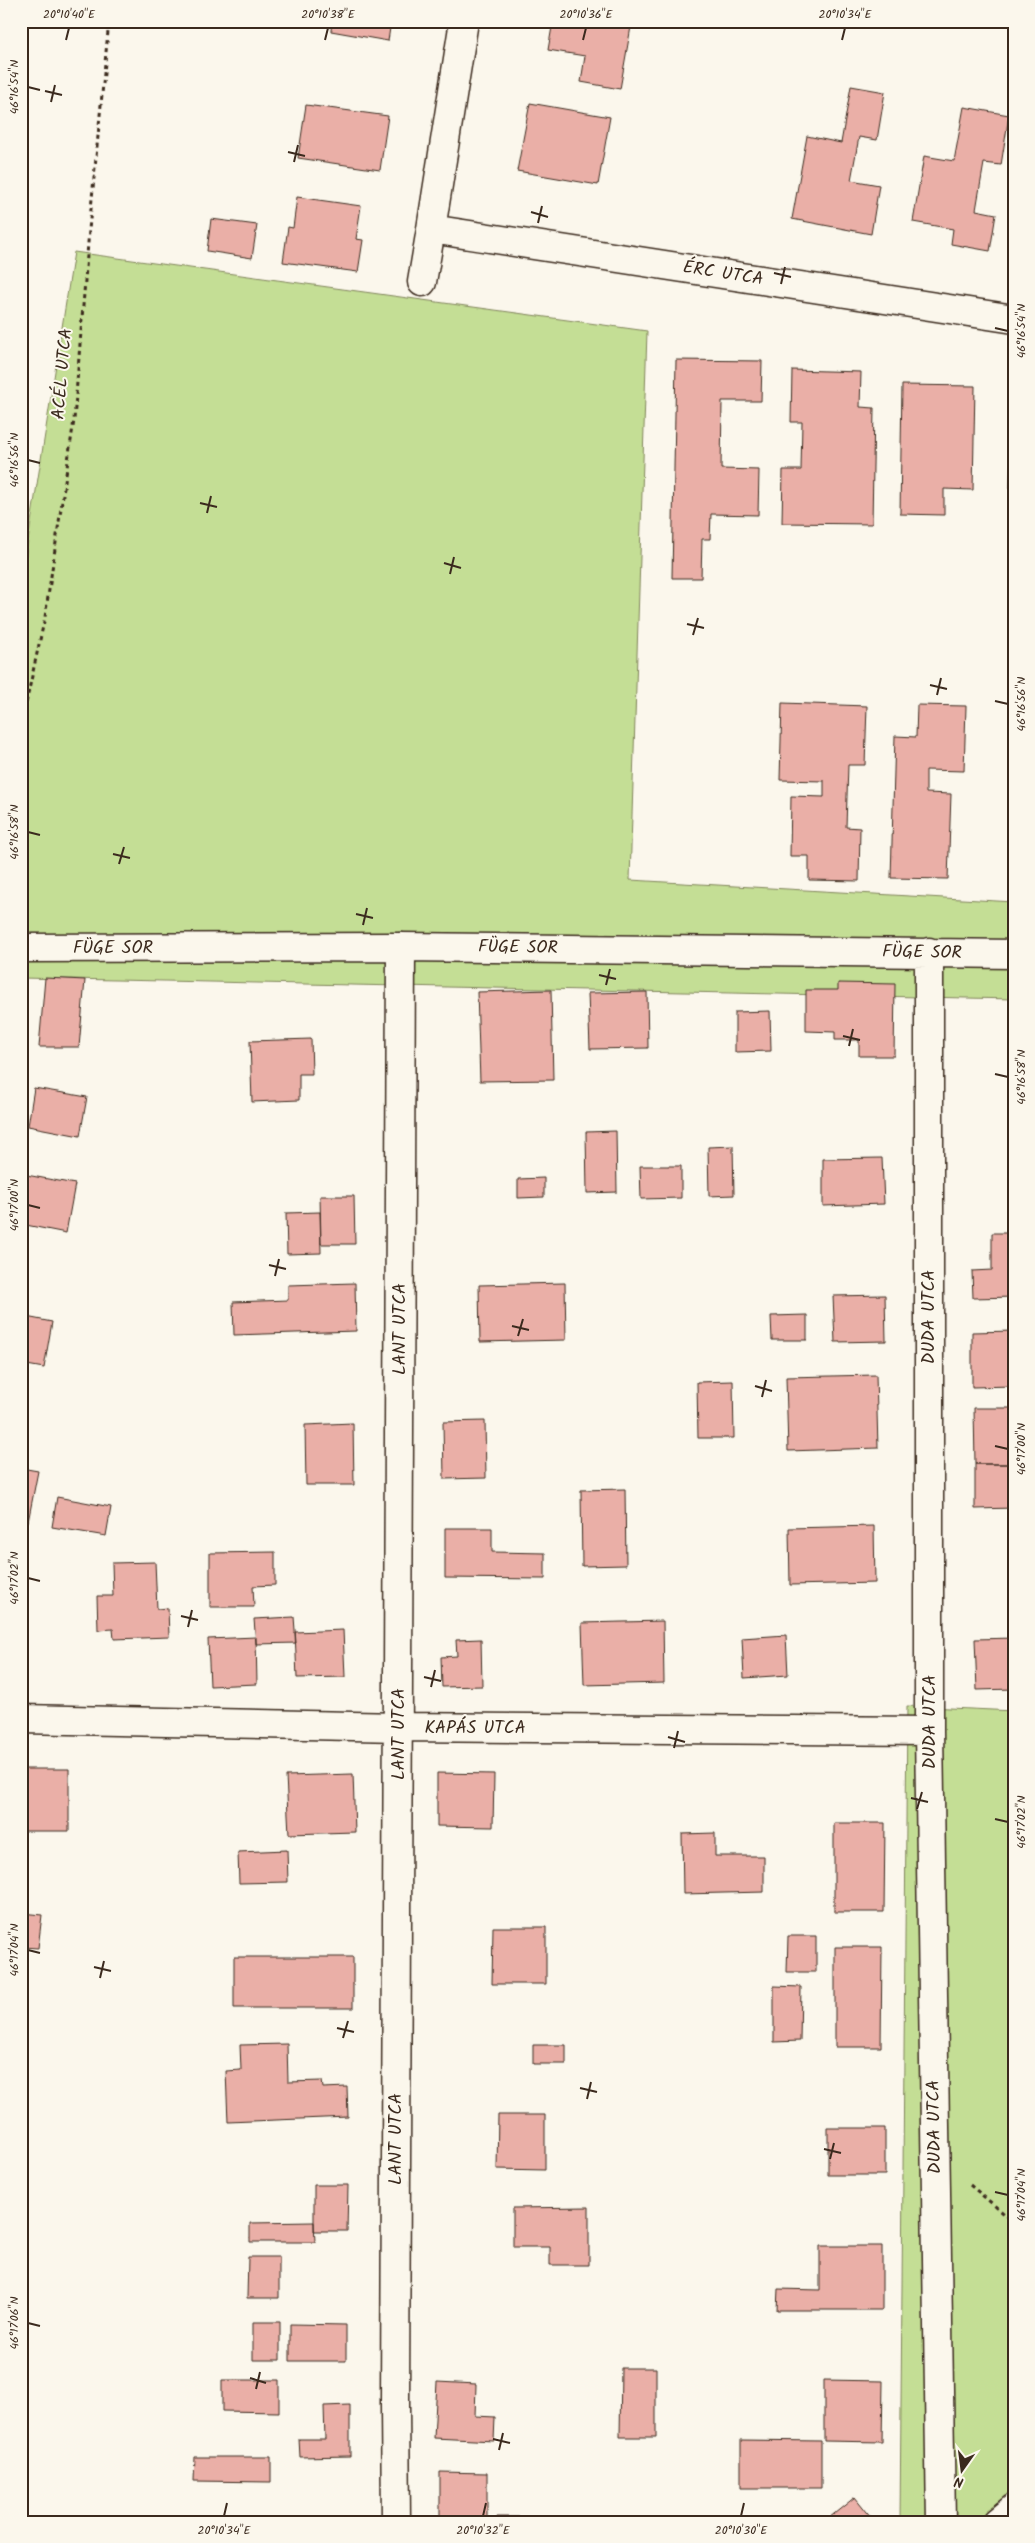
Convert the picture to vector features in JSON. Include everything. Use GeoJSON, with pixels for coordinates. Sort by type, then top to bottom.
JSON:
{"type":"FeatureCollection","features":[{"type":"Feature","properties":{"kind":"street"},"geometry":{"type":"LineString","coordinates":[[422,282],[464,21]]}},
{"type":"Feature","properties":{"kind":"street","name":"ÉRC UTCA"},"geometry":{"type":"LineString","coordinates":[[431,229],[1014,319]]}},
{"type":"Feature","properties":{"kind":"street","name":"FÜGE SOR"},"geometry":{"type":"LineString","coordinates":[[21,948],[402,947],[1014,954]]}},
{"type":"Feature","properties":{"kind":"street","name":"LANT UTCA"},"geometry":{"type":"LineString","coordinates":[[396,2522],[395,2385],[402,947]]}},
{"type":"Feature","properties":{"kind":"street","name":"DUDA UTCA"},"geometry":{"type":"LineString","coordinates":[[929,952],[929,1731],[941,2522]]}},
{"type":"Feature","properties":{"kind":"street","name":"KAPÁS UTCA"},"geometry":{"type":"LineString","coordinates":[[21,1719],[399,1727],[929,1731]]}},
{"type":"Feature","properties":{"kind":"street"},"geometry":{"type":"LineString","coordinates":[[997,2522],[1014,2508]]}},
{"type":"Feature","properties":{"kind":"path","name":"ACÉL UTCA"},"geometry":{"type":"LineString","coordinates":[[21,726],[45,617],[74,420],[90,220],[110,21]]}},
{"type":"Feature","properties":{"kind":"path"},"geometry":{"type":"LineString","coordinates":[[935,2155],[1014,2222]]}},
{"type":"Feature","properties":{"kind":"green space"},"geometry":{"type":"Polygon","coordinates":[[[74,252],[647,331],[630,880],[1014,902],[1014,999],[21,978],[21,585],[74,252]]]}},
{"type":"Feature","properties":{"kind":"green space"},"geometry":{"type":"Polygon","coordinates":[[[907,1706],[1014,1711],[1014,2522],[900,2522],[907,1706]]]}},
{"type":"Feature","properties":{"kind":"building"},"geometry":{"type":"Polygon","coordinates":[[[332,21],[391,21],[388,41],[331,31],[332,21]]]}},
{"type":"Feature","properties":{"kind":"building"},"geometry":{"type":"Polygon","coordinates":[[[553,21],[632,21],[620,89],[581,82],[585,56],[548,50],[553,21]]]}},
{"type":"Feature","properties":{"kind":"building"},"geometry":{"type":"Polygon","coordinates":[[[851,86],[885,92],[877,140],[859,137],[851,180],[879,185],[871,234],[792,219],[807,136],[841,143],[851,86]]]}},
{"type":"Feature","properties":{"kind":"building"},"geometry":{"type":"Polygon","coordinates":[[[530,103],[610,117],[598,185],[517,171],[530,103]]]}},
{"type":"Feature","properties":{"kind":"building"},"geometry":{"type":"Polygon","coordinates":[[[306,105],[388,116],[380,170],[298,158],[306,105]]]}},
{"type":"Feature","properties":{"kind":"building"},"geometry":{"type":"Polygon","coordinates":[[[964,107],[1009,115],[1001,165],[984,163],[976,210],[996,214],[990,251],[951,244],[953,229],[913,222],[924,156],[954,161],[964,107]]]}},
{"type":"Feature","properties":{"kind":"building"},"geometry":{"type":"Polygon","coordinates":[[[297,197],[361,206],[356,239],[363,240],[358,272],[283,262],[288,227],[293,228],[297,197]]]}},
{"type":"Feature","properties":{"kind":"building"},"geometry":{"type":"Polygon","coordinates":[[[211,219],[257,225],[252,258],[207,251],[211,219]]]}},
{"type":"Feature","properties":{"kind":"building"},"geometry":{"type":"Polygon","coordinates":[[[676,360],[762,361],[761,401],[722,401],[721,469],[759,470],[758,515],[711,514],[710,539],[702,539],[701,578],[672,578],[676,360]]]}},
{"type":"Feature","properties":{"kind":"building"},"geometry":{"type":"Polygon","coordinates":[[[792,370],[861,372],[860,407],[874,408],[872,524],[782,523],[783,470],[801,470],[802,422],[791,422],[792,370]]]}},
{"type":"Feature","properties":{"kind":"building"},"geometry":{"type":"Polygon","coordinates":[[[902,385],[975,386],[973,490],[944,489],[944,515],[900,514],[902,385]]]}},
{"type":"Feature","properties":{"kind":"building"},"geometry":{"type":"Polygon","coordinates":[[[1012,404],[1014,404],[1014,526],[1009,526],[1012,404]]]}},
{"type":"Feature","properties":{"kind":"building"},"geometry":{"type":"Polygon","coordinates":[[[782,703],[867,706],[865,765],[848,765],[846,827],[860,828],[859,881],[809,880],[809,856],[790,856],[791,796],[824,797],[824,781],[780,780],[782,703]]]}},
{"type":"Feature","properties":{"kind":"building"},"geometry":{"type":"Polygon","coordinates":[[[917,705],[966,706],[964,771],[926,770],[926,793],[951,794],[948,879],[891,878],[895,736],[916,737],[917,705]]]}},
{"type":"Feature","properties":{"kind":"building"},"geometry":{"type":"Polygon","coordinates":[[[1012,815],[1014,815],[1014,882],[1011,882],[1012,815]]]}},
{"type":"Feature","properties":{"kind":"building"},"geometry":{"type":"Polygon","coordinates":[[[45,978],[85,980],[79,1047],[39,1047],[45,978]]]}},
{"type":"Feature","properties":{"kind":"building"},"geometry":{"type":"Polygon","coordinates":[[[838,983],[895,984],[894,1056],[859,1056],[859,1040],[835,1040],[835,1032],[806,1031],[806,990],[838,990],[838,983]]]}},
{"type":"Feature","properties":{"kind":"building"},"geometry":{"type":"Polygon","coordinates":[[[551,990],[553,1080],[480,1081],[477,992],[551,990]]]}},
{"type":"Feature","properties":{"kind":"building"},"geometry":{"type":"Polygon","coordinates":[[[647,992],[648,1048],[590,1049],[588,993],[647,992]]]}},
{"type":"Feature","properties":{"kind":"building"},"geometry":{"type":"Polygon","coordinates":[[[770,1011],[771,1051],[735,1052],[735,1012],[770,1011]]]}},
{"type":"Feature","properties":{"kind":"building"},"geometry":{"type":"Polygon","coordinates":[[[311,1039],[312,1074],[299,1074],[299,1100],[252,1102],[250,1041],[311,1039]]]}},
{"type":"Feature","properties":{"kind":"building"},"geometry":{"type":"Polygon","coordinates":[[[34,1088],[87,1097],[80,1136],[28,1126],[34,1088]]]}},
{"type":"Feature","properties":{"kind":"building"},"geometry":{"type":"Polygon","coordinates":[[[616,1131],[617,1192],[587,1193],[586,1132],[616,1131]]]}},
{"type":"Feature","properties":{"kind":"building"},"geometry":{"type":"Polygon","coordinates":[[[733,1146],[734,1195],[709,1196],[708,1147],[733,1146]]]}},
{"type":"Feature","properties":{"kind":"building"},"geometry":{"type":"Polygon","coordinates":[[[882,1158],[884,1204],[823,1206],[823,1159],[882,1158]]]}},
{"type":"Feature","properties":{"kind":"building"},"geometry":{"type":"Polygon","coordinates":[[[640,1166],[681,1166],[681,1198],[641,1199],[640,1166]]]}},
{"type":"Feature","properties":{"kind":"building"},"geometry":{"type":"Polygon","coordinates":[[[21,1174],[75,1184],[66,1233],[21,1224],[21,1174]]]}},
{"type":"Feature","properties":{"kind":"building"},"geometry":{"type":"Polygon","coordinates":[[[544,1178],[544,1197],[518,1198],[518,1179],[544,1178]]]}},
{"type":"Feature","properties":{"kind":"building"},"geometry":{"type":"Polygon","coordinates":[[[320,1196],[354,1196],[355,1244],[321,1244],[320,1196]]]}},
{"type":"Feature","properties":{"kind":"building"},"geometry":{"type":"Polygon","coordinates":[[[320,1212],[321,1253],[287,1254],[286,1213],[320,1212]]]}},
{"type":"Feature","properties":{"kind":"building"},"geometry":{"type":"Polygon","coordinates":[[[992,1233],[1014,1233],[1014,1297],[973,1298],[972,1271],[992,1270],[992,1233]]]}},
{"type":"Feature","properties":{"kind":"building"},"geometry":{"type":"Polygon","coordinates":[[[355,1283],[356,1331],[234,1335],[233,1302],[288,1300],[288,1285],[355,1283]]]}},
{"type":"Feature","properties":{"kind":"building"},"geometry":{"type":"Polygon","coordinates":[[[565,1283],[566,1340],[480,1342],[479,1285],[565,1283]]]}},
{"type":"Feature","properties":{"kind":"building"},"geometry":{"type":"Polygon","coordinates":[[[885,1295],[886,1341],[835,1342],[833,1296],[885,1295]]]}},
{"type":"Feature","properties":{"kind":"building"},"geometry":{"type":"Polygon","coordinates":[[[807,1315],[807,1340],[772,1340],[771,1316],[807,1315]]]}},
{"type":"Feature","properties":{"kind":"building"},"geometry":{"type":"Polygon","coordinates":[[[21,1316],[52,1322],[44,1368],[21,1364],[21,1316]]]}},
{"type":"Feature","properties":{"kind":"building"},"geometry":{"type":"Polygon","coordinates":[[[1014,1331],[1014,1386],[972,1387],[972,1332],[1014,1331]]]}},
{"type":"Feature","properties":{"kind":"building"},"geometry":{"type":"Polygon","coordinates":[[[876,1375],[878,1448],[788,1451],[786,1377],[876,1375]]]}},
{"type":"Feature","properties":{"kind":"building"},"geometry":{"type":"Polygon","coordinates":[[[733,1381],[734,1438],[698,1438],[697,1382],[733,1381]]]}},
{"type":"Feature","properties":{"kind":"building"},"geometry":{"type":"Polygon","coordinates":[[[974,1408],[1014,1408],[1014,1464],[975,1464],[974,1408]]]}},
{"type":"Feature","properties":{"kind":"building"},"geometry":{"type":"Polygon","coordinates":[[[485,1421],[486,1478],[444,1479],[443,1422],[485,1421]]]}},
{"type":"Feature","properties":{"kind":"building"},"geometry":{"type":"Polygon","coordinates":[[[353,1423],[354,1485],[306,1485],[305,1425],[353,1423]]]}},
{"type":"Feature","properties":{"kind":"building"},"geometry":{"type":"Polygon","coordinates":[[[975,1464],[1014,1464],[1014,1508],[975,1509],[975,1464]]]}},
{"type":"Feature","properties":{"kind":"building"},"geometry":{"type":"Polygon","coordinates":[[[21,1468],[38,1471],[28,1522],[21,1521],[21,1468]]]}},
{"type":"Feature","properties":{"kind":"building"},"geometry":{"type":"Polygon","coordinates":[[[625,1489],[626,1565],[582,1566],[581,1490],[625,1489]]]}},
{"type":"Feature","properties":{"kind":"building"},"geometry":{"type":"Polygon","coordinates":[[[57,1497],[111,1507],[106,1536],[52,1527],[57,1497]]]}},
{"type":"Feature","properties":{"kind":"building"},"geometry":{"type":"Polygon","coordinates":[[[874,1526],[875,1583],[790,1585],[789,1528],[874,1526]]]}},
{"type":"Feature","properties":{"kind":"building"},"geometry":{"type":"Polygon","coordinates":[[[445,1528],[492,1528],[492,1552],[545,1553],[545,1579],[445,1578],[445,1528]]]}},
{"type":"Feature","properties":{"kind":"building"},"geometry":{"type":"Polygon","coordinates":[[[275,1552],[275,1585],[253,1586],[254,1607],[210,1607],[210,1553],[275,1552]]]}},
{"type":"Feature","properties":{"kind":"building"},"geometry":{"type":"Polygon","coordinates":[[[155,1562],[157,1609],[168,1608],[169,1637],[114,1639],[113,1629],[98,1630],[97,1596],[113,1596],[112,1563],[155,1562]]]}},
{"type":"Feature","properties":{"kind":"building"},"geometry":{"type":"Polygon","coordinates":[[[294,1617],[296,1643],[256,1644],[254,1619],[294,1617]]]}},
{"type":"Feature","properties":{"kind":"building"},"geometry":{"type":"Polygon","coordinates":[[[663,1621],[664,1683],[584,1685],[582,1623],[663,1621]]]}},
{"type":"Feature","properties":{"kind":"building"},"geometry":{"type":"Polygon","coordinates":[[[343,1630],[345,1677],[297,1678],[295,1632],[343,1630]]]}},
{"type":"Feature","properties":{"kind":"building"},"geometry":{"type":"Polygon","coordinates":[[[786,1635],[788,1675],[744,1678],[742,1638],[786,1635]]]}},
{"type":"Feature","properties":{"kind":"building"},"geometry":{"type":"Polygon","coordinates":[[[256,1637],[257,1684],[210,1686],[208,1639],[256,1637]]]}},
{"type":"Feature","properties":{"kind":"building"},"geometry":{"type":"Polygon","coordinates":[[[1014,1638],[1014,1689],[977,1690],[975,1639],[1014,1638]]]}},
{"type":"Feature","properties":{"kind":"building"},"geometry":{"type":"Polygon","coordinates":[[[481,1639],[482,1686],[442,1687],[441,1657],[457,1656],[456,1640],[481,1639]]]}},
{"type":"Feature","properties":{"kind":"building"},"geometry":{"type":"Polygon","coordinates":[[[21,1769],[69,1769],[69,1831],[21,1831],[21,1769]]]}},
{"type":"Feature","properties":{"kind":"building"},"geometry":{"type":"Polygon","coordinates":[[[437,1773],[494,1774],[493,1827],[437,1826],[437,1773]]]}},
{"type":"Feature","properties":{"kind":"building"},"geometry":{"type":"Polygon","coordinates":[[[353,1774],[355,1832],[289,1834],[286,1776],[353,1774]]]}},
{"type":"Feature","properties":{"kind":"building"},"geometry":{"type":"Polygon","coordinates":[[[834,1823],[885,1823],[884,1912],[834,1912],[834,1823]]]}},
{"type":"Feature","properties":{"kind":"building"},"geometry":{"type":"Polygon","coordinates":[[[715,1833],[715,1856],[764,1856],[764,1892],[683,1894],[682,1834],[715,1833]]]}},
{"type":"Feature","properties":{"kind":"building"},"geometry":{"type":"Polygon","coordinates":[[[287,1850],[288,1882],[239,1883],[238,1852],[287,1850]]]}},
{"type":"Feature","properties":{"kind":"building"},"geometry":{"type":"Polygon","coordinates":[[[21,1913],[42,1915],[38,1948],[21,1947],[21,1913]]]}},
{"type":"Feature","properties":{"kind":"building"},"geometry":{"type":"Polygon","coordinates":[[[493,1927],[546,1927],[546,1984],[492,1984],[493,1927]]]}},
{"type":"Feature","properties":{"kind":"building"},"geometry":{"type":"Polygon","coordinates":[[[788,1936],[816,1936],[816,1972],[787,1972],[788,1936]]]}},
{"type":"Feature","properties":{"kind":"building"},"geometry":{"type":"Polygon","coordinates":[[[835,1947],[882,1947],[881,2047],[835,2047],[835,1947]]]}},
{"type":"Feature","properties":{"kind":"building"},"geometry":{"type":"Polygon","coordinates":[[[234,1957],[353,1957],[353,2008],[234,2008],[234,1957]]]}},
{"type":"Feature","properties":{"kind":"building"},"geometry":{"type":"Polygon","coordinates":[[[774,1986],[801,1987],[800,2041],[774,2042],[774,1986]]]}},
{"type":"Feature","properties":{"kind":"building"},"geometry":{"type":"Polygon","coordinates":[[[287,2044],[288,2082],[322,2081],[323,2088],[347,2087],[348,2117],[228,2122],[226,2071],[241,2070],[240,2045],[287,2044]]]}},
{"type":"Feature","properties":{"kind":"building"},"geometry":{"type":"Polygon","coordinates":[[[533,2045],[566,2045],[566,2064],[533,2064],[533,2045]]]}},
{"type":"Feature","properties":{"kind":"building"},"geometry":{"type":"Polygon","coordinates":[[[498,2115],[545,2115],[545,2170],[497,2169],[498,2115]]]}},
{"type":"Feature","properties":{"kind":"building"},"geometry":{"type":"Polygon","coordinates":[[[828,2128],[885,2128],[885,2175],[828,2175],[828,2128]]]}},
{"type":"Feature","properties":{"kind":"building"},"geometry":{"type":"Polygon","coordinates":[[[314,2185],[348,2185],[347,2231],[314,2231],[314,2185]]]}},
{"type":"Feature","properties":{"kind":"building"},"geometry":{"type":"Polygon","coordinates":[[[589,2207],[589,2265],[550,2265],[550,2247],[513,2247],[513,2208],[589,2207]]]}},
{"type":"Feature","properties":{"kind":"building"},"geometry":{"type":"Polygon","coordinates":[[[314,2222],[315,2242],[250,2242],[250,2223],[314,2222]]]}},
{"type":"Feature","properties":{"kind":"building"},"geometry":{"type":"Polygon","coordinates":[[[820,2246],[882,2246],[882,2310],[777,2310],[778,2289],[820,2290],[820,2246]]]}},
{"type":"Feature","properties":{"kind":"building"},"geometry":{"type":"Polygon","coordinates":[[[248,2257],[279,2257],[279,2298],[247,2298],[248,2257]]]}},
{"type":"Feature","properties":{"kind":"building"},"geometry":{"type":"Polygon","coordinates":[[[253,2322],[280,2322],[280,2360],[253,2360],[253,2322]]]}},
{"type":"Feature","properties":{"kind":"building"},"geometry":{"type":"Polygon","coordinates":[[[290,2324],[346,2325],[346,2361],[290,2361],[290,2324]]]}},
{"type":"Feature","properties":{"kind":"building"},"geometry":{"type":"Polygon","coordinates":[[[621,2368],[656,2368],[656,2437],[620,2437],[621,2368]]]}},
{"type":"Feature","properties":{"kind":"building"},"geometry":{"type":"Polygon","coordinates":[[[222,2380],[279,2380],[279,2412],[222,2411],[222,2380]]]}},
{"type":"Feature","properties":{"kind":"building"},"geometry":{"type":"Polygon","coordinates":[[[824,2380],[883,2381],[882,2442],[824,2441],[824,2380]]]}},
{"type":"Feature","properties":{"kind":"building"},"geometry":{"type":"Polygon","coordinates":[[[437,2382],[476,2384],[475,2416],[495,2417],[494,2441],[434,2438],[437,2382]]]}},
{"type":"Feature","properties":{"kind":"building"},"geometry":{"type":"Polygon","coordinates":[[[350,2405],[350,2456],[300,2457],[299,2439],[325,2439],[324,2406],[350,2405]]]}},
{"type":"Feature","properties":{"kind":"building"},"geometry":{"type":"Polygon","coordinates":[[[741,2440],[821,2441],[821,2488],[741,2488],[741,2440]]]}},
{"type":"Feature","properties":{"kind":"building"},"geometry":{"type":"Polygon","coordinates":[[[195,2457],[271,2457],[271,2482],[194,2481],[195,2457]]]}},
{"type":"Feature","properties":{"kind":"building"},"geometry":{"type":"Polygon","coordinates":[[[440,2472],[487,2473],[487,2522],[440,2522],[440,2472]]]}},
{"type":"Feature","properties":{"kind":"building"},"geometry":{"type":"Polygon","coordinates":[[[855,2497],[875,2522],[824,2522],[855,2497]]]}},
{"type":"Feature","properties":{"kind":"building"},"geometry":{"type":"Polygon","coordinates":[[[497,2517],[538,2517],[538,2522],[497,2522],[497,2517]]]}}]}
